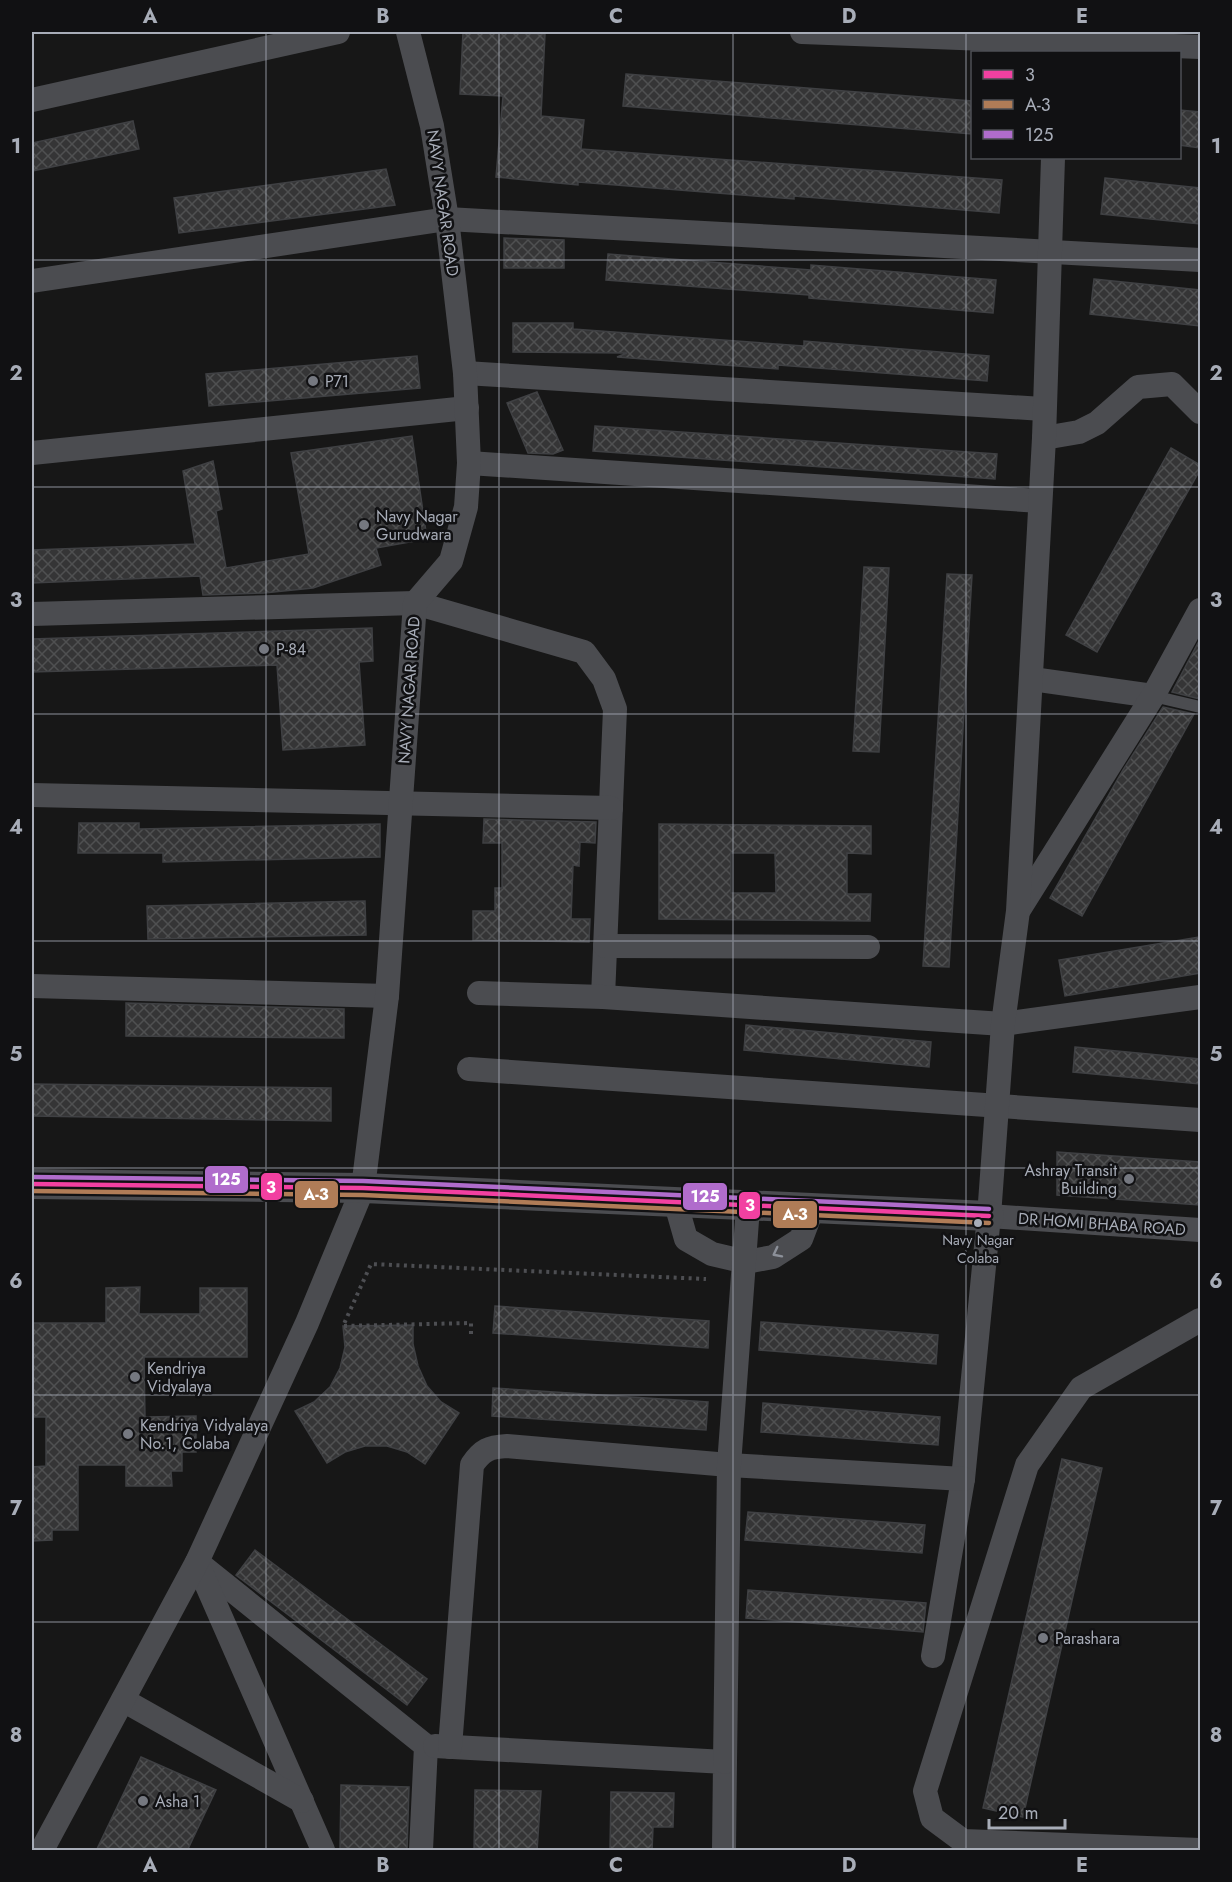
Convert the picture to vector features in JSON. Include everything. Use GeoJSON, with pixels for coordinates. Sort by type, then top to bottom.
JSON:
{"type":"FeatureCollection","features":[{"type":"Feature","properties":{"kind":"street"},"geometry":{"type":"LineString","coordinates":[[32,100],[338,32]]}},
{"type":"Feature","properties":{"kind":"street","name":"NAVY NAGAR ROAD"},"geometry":{"type":"LineString","coordinates":[[42,1851],[197,1562],[307,1323],[363,1188],[387,996],[415,603],[450,561],[466,507],[469,463],[465,373],[447,219],[432,126],[408,32]]}},
{"type":"Feature","properties":{"kind":"street"},"geometry":{"type":"LineString","coordinates":[[802,32],[937,34],[1056,48],[1200,47]]}},
{"type":"Feature","properties":{"kind":"street"},"geometry":{"type":"LineString","coordinates":[[933,1656],[963,1479],[990,1216],[1003,1024],[1018,911],[1044,438],[1043,409],[1053,159]]}},
{"type":"Feature","properties":{"kind":"street"},"geometry":{"type":"LineString","coordinates":[[32,281],[447,219],[1051,250],[1200,260]]}},
{"type":"Feature","properties":{"kind":"street"},"geometry":{"type":"LineString","coordinates":[[465,373],[1043,409]]}},
{"type":"Feature","properties":{"kind":"street"},"geometry":{"type":"LineString","coordinates":[[1044,438],[1079,432],[1097,423],[1138,387],[1172,384],[1200,412]]}},
{"type":"Feature","properties":{"kind":"street"},"geometry":{"type":"LineString","coordinates":[[32,453],[467,408]]}},
{"type":"Feature","properties":{"kind":"street"},"geometry":{"type":"LineString","coordinates":[[469,463],[1040,501]]}},
{"type":"Feature","properties":{"kind":"street"},"geometry":{"type":"LineString","coordinates":[[32,614],[415,603],[584,652],[604,679],[615,709],[603,997]]}},
{"type":"Feature","properties":{"kind":"street"},"geometry":{"type":"LineString","coordinates":[[1018,911],[1153,696],[1200,610]]}},
{"type":"Feature","properties":{"kind":"street"},"geometry":{"type":"LineString","coordinates":[[1032,679],[1153,696]]}},
{"type":"Feature","properties":{"kind":"street"},"geometry":{"type":"LineString","coordinates":[[32,795],[401,801],[611,808]]}},
{"type":"Feature","properties":{"kind":"street"},"geometry":{"type":"LineString","coordinates":[[605,946],[868,947]]}},
{"type":"Feature","properties":{"kind":"street"},"geometry":{"type":"LineString","coordinates":[[32,986],[387,996]]}},
{"type":"Feature","properties":{"kind":"street"},"geometry":{"type":"LineString","coordinates":[[479,993],[603,997],[1003,1024],[1200,997]]}},
{"type":"Feature","properties":{"kind":"street"},"geometry":{"type":"LineString","coordinates":[[469,1069],[998,1103],[1200,1120]]}},
{"type":"Feature","properties":{"kind":"street","name":"DR HOMI BHABA ROAD"},"geometry":{"type":"LineString","coordinates":[[32,1184],[363,1188],[676,1204],[990,1216],[1200,1230]]}},
{"type":"Feature","properties":{"kind":"street"},"geometry":{"type":"LineString","coordinates":[[676,1204],[686,1239],[745,1271]]}},
{"type":"Feature","properties":{"kind":"street"},"geometry":{"type":"LineString","coordinates":[[724,1851],[729,1465],[748,1207]]}},
{"type":"Feature","properties":{"kind":"street"},"geometry":{"type":"LineString","coordinates":[[745,1271],[801,1239],[812,1210]]}},
{"type":"Feature","properties":{"kind":"street"},"geometry":{"type":"LineString","coordinates":[[1200,1320],[1081,1388],[1027,1465],[925,1791],[932,1818],[963,1841],[1200,1850]]}},
{"type":"Feature","properties":{"kind":"street"},"geometry":{"type":"LineString","coordinates":[[421,1851],[438,1747],[472,1465],[480,1452],[489,1447],[507,1446],[729,1465],[963,1479]]}},
{"type":"Feature","properties":{"kind":"street"},"geometry":{"type":"LineString","coordinates":[[197,1562],[438,1747],[725,1762]]}},
{"type":"Feature","properties":{"kind":"street"},"geometry":{"type":"LineString","coordinates":[[197,1562],[323,1851]]}},
{"type":"Feature","properties":{"kind":"street"},"geometry":{"type":"LineString","coordinates":[[123,1700],[302,1801]]}},
{"type":"Feature","properties":{"kind":"lane"},"geometry":{"type":"LineString","coordinates":[[1153,696],[1200,707]]}},
{"type":"Feature","properties":{"kind":"path"},"geometry":{"type":"LineString","coordinates":[[471,1334],[471,1323],[343,1326],[371,1264],[745,1271]]}},
{"type":"Feature","properties":{"kind":"building"},"geometry":{"type":"Polygon","coordinates":[[[463,32],[545,34],[541,116],[584,120],[581,149],[1002,180],[999,213],[794,196],[794,199],[578,182],[578,185],[496,177],[503,96],[460,94],[463,32]]]}},
{"type":"Feature","properties":{"kind":"building"},"geometry":{"type":"Polygon","coordinates":[[[626,74],[971,101],[971,134],[623,106],[626,74]]]}},
{"type":"Feature","properties":{"kind":"building"},"geometry":{"type":"Polygon","coordinates":[[[1181,110],[1200,112],[1200,148],[1181,145],[1181,110]]]}},
{"type":"Feature","properties":{"kind":"building"},"geometry":{"type":"Polygon","coordinates":[[[133,121],[139,149],[32,171],[32,143],[133,121]]]}},
{"type":"Feature","properties":{"kind":"building"},"geometry":{"type":"Polygon","coordinates":[[[386,169],[395,205],[179,233],[174,198],[386,169]]]}},
{"type":"Feature","properties":{"kind":"building"},"geometry":{"type":"Polygon","coordinates":[[[1105,178],[1200,188],[1200,224],[1101,214],[1105,178]]]}},
{"type":"Feature","properties":{"kind":"building"},"geometry":{"type":"Polygon","coordinates":[[[504,238],[564,240],[564,268],[504,268],[504,238]]]}},
{"type":"Feature","properties":{"kind":"building"},"geometry":{"type":"Polygon","coordinates":[[[608,254],[811,270],[811,265],[996,280],[993,313],[809,298],[809,295],[606,280],[608,254]]]}},
{"type":"Feature","properties":{"kind":"building"},"geometry":{"type":"Polygon","coordinates":[[[1094,279],[1200,290],[1200,326],[1090,314],[1094,279]]]}},
{"type":"Feature","properties":{"kind":"building"},"geometry":{"type":"Polygon","coordinates":[[[513,323],[573,323],[573,329],[804,346],[804,341],[989,356],[987,381],[778,365],[778,369],[617,357],[627,353],[513,352],[513,323]]]}},
{"type":"Feature","properties":{"kind":"building","name":"P71"},"geometry":{"type":"Polygon","coordinates":[[[417,356],[420,388],[209,406],[206,374],[417,356]]]}},
{"type":"Feature","properties":{"kind":"building"},"geometry":{"type":"Polygon","coordinates":[[[537,392],[563,450],[553,454],[528,453],[507,403],[537,392]]]}},
{"type":"Feature","properties":{"kind":"building"},"geometry":{"type":"Polygon","coordinates":[[[595,426],[997,454],[995,479],[593,451],[595,426]]]}},
{"type":"Feature","properties":{"kind":"building","name":"Navy Nagar Gurudwara"},"geometry":{"type":"Polygon","coordinates":[[[412,436],[427,539],[376,548],[381,565],[313,588],[264,593],[203,595],[200,576],[32,583],[32,550],[195,544],[183,471],[213,461],[222,509],[216,511],[226,568],[309,554],[291,453],[412,436]]]}},
{"type":"Feature","properties":{"kind":"building"},"geometry":{"type":"Polygon","coordinates":[[[1171,448],[1200,465],[1200,470],[1097,652],[1066,635],[1171,448]]]}},
{"type":"Feature","properties":{"kind":"building"},"geometry":{"type":"Polygon","coordinates":[[[864,567],[889,568],[879,752],[853,751],[864,567]]]}},
{"type":"Feature","properties":{"kind":"building"},"geometry":{"type":"Polygon","coordinates":[[[947,574],[972,575],[949,967],[923,966],[947,574]]]}},
{"type":"Feature","properties":{"kind":"building"},"geometry":{"type":"Polygon","coordinates":[[[372,628],[373,661],[359,662],[365,745],[283,750],[277,665],[32,672],[32,639],[372,628]]]}},
{"type":"Feature","properties":{"kind":"building"},"geometry":{"type":"Polygon","coordinates":[[[1200,639],[1200,699],[1172,692],[1200,639]]]}},
{"type":"Feature","properties":{"kind":"building"},"geometry":{"type":"Polygon","coordinates":[[[1163,707],[1194,714],[1082,916],[1050,898],[1123,770],[1163,707]]]}},
{"type":"Feature","properties":{"kind":"building"},"geometry":{"type":"Polygon","coordinates":[[[484,819],[596,822],[595,843],[580,842],[579,866],[573,865],[571,919],[590,919],[589,942],[473,940],[473,911],[495,911],[495,888],[502,888],[502,843],[483,843],[484,819]]]}},
{"type":"Feature","properties":{"kind":"building"},"geometry":{"type":"Polygon","coordinates":[[[79,823],[139,823],[139,829],[380,824],[380,857],[163,862],[163,853],[78,853],[79,823]]]}},
{"type":"Feature","properties":{"kind":"building"},"geometry":{"type":"Polygon","coordinates":[[[659,824],[871,826],[871,854],[847,853],[847,894],[871,894],[870,921],[659,919],[659,824]],[[731,853],[731,893],[776,893],[775,853],[731,853]]]}},
{"type":"Feature","properties":{"kind":"building"},"geometry":{"type":"Polygon","coordinates":[[[365,901],[366,935],[148,939],[147,906],[365,901]]]}},
{"type":"Feature","properties":{"kind":"building"},"geometry":{"type":"Polygon","coordinates":[[[1200,937],[1200,973],[1065,996],[1059,960],[1200,937]]]}},
{"type":"Feature","properties":{"kind":"building"},"geometry":{"type":"Polygon","coordinates":[[[126,1003],[344,1009],[344,1038],[126,1036],[126,1003]]]}},
{"type":"Feature","properties":{"kind":"building"},"geometry":{"type":"Polygon","coordinates":[[[746,1025],[931,1042],[929,1067],[744,1050],[746,1025]]]}},
{"type":"Feature","properties":{"kind":"building"},"geometry":{"type":"Polygon","coordinates":[[[1075,1047],[1200,1059],[1200,1084],[1073,1072],[1075,1047]]]}},
{"type":"Feature","properties":{"kind":"building"},"geometry":{"type":"Polygon","coordinates":[[[32,1084],[331,1088],[331,1121],[32,1116],[32,1084]]]}},
{"type":"Feature","properties":{"kind":"building","name":"Ashray Transit Building"},"geometry":{"type":"Polygon","coordinates":[[[1057,1152],[1200,1162],[1200,1205],[1057,1195],[1057,1152]]]}},
{"type":"Feature","properties":{"kind":"building","name":"Kendriya Vidyalaya"},"geometry":{"type":"Polygon","coordinates":[[[140,1287],[139,1314],[200,1314],[200,1288],[247,1288],[247,1357],[144,1357],[145,1417],[196,1416],[196,1452],[182,1452],[182,1471],[171,1471],[172,1486],[126,1486],[126,1465],[78,1465],[78,1530],[52,1530],[52,1540],[32,1541],[32,1467],[46,1466],[46,1417],[32,1417],[32,1323],[106,1323],[106,1288],[140,1287]]]}},
{"type":"Feature","properties":{"kind":"building"},"geometry":{"type":"Polygon","coordinates":[[[495,1306],[709,1321],[708,1348],[493,1333],[495,1306]]]}},
{"type":"Feature","properties":{"kind":"building"},"geometry":{"type":"Polygon","coordinates":[[[761,1322],[938,1335],[936,1364],[759,1350],[761,1322]]]}},
{"type":"Feature","properties":{"kind":"building"},"geometry":{"type":"Polygon","coordinates":[[[413,1325],[413,1344],[418,1366],[427,1386],[441,1402],[459,1413],[425,1464],[407,1452],[387,1446],[365,1446],[345,1452],[327,1463],[295,1411],[314,1402],[330,1387],[340,1368],[345,1347],[343,1326],[413,1325]]]}},
{"type":"Feature","properties":{"kind":"building"},"geometry":{"type":"Polygon","coordinates":[[[493,1388],[708,1402],[706,1430],[492,1416],[493,1388]]]}},
{"type":"Feature","properties":{"kind":"building"},"geometry":{"type":"Polygon","coordinates":[[[763,1403],[940,1417],[938,1445],[761,1432],[763,1403]]]}},
{"type":"Feature","properties":{"kind":"building","name":"Parashara"},"geometry":{"type":"Polygon","coordinates":[[[1062,1459],[1102,1468],[1023,1817],[983,1808],[1062,1459]]]}},
{"type":"Feature","properties":{"kind":"building"},"geometry":{"type":"Polygon","coordinates":[[[748,1512],[925,1525],[922,1553],[745,1540],[748,1512]]]}},
{"type":"Feature","properties":{"kind":"building"},"geometry":{"type":"Polygon","coordinates":[[[255,1550],[427,1679],[407,1705],[236,1575],[255,1550]]]}},
{"type":"Feature","properties":{"kind":"building"},"geometry":{"type":"Polygon","coordinates":[[[748,1590],[926,1603],[923,1632],[746,1618],[748,1590]]]}},
{"type":"Feature","properties":{"kind":"building","name":"Asha 1"},"geometry":{"type":"Polygon","coordinates":[[[141,1757],[216,1790],[187,1851],[96,1851],[141,1757]]]}},
{"type":"Feature","properties":{"kind":"building"},"geometry":{"type":"Polygon","coordinates":[[[341,1785],[409,1787],[407,1851],[340,1851],[341,1785]]]}},
{"type":"Feature","properties":{"kind":"building"},"geometry":{"type":"Polygon","coordinates":[[[475,1790],[541,1791],[537,1851],[474,1851],[475,1790]]]}},
{"type":"Feature","properties":{"kind":"building"},"geometry":{"type":"Polygon","coordinates":[[[611,1792],[674,1793],[673,1827],[653,1827],[652,1851],[610,1851],[611,1792]]]}},
{"type":"Feature","properties":{"kind":"transit line","name":"125"},"geometry":{"type":"LineString","coordinates":[[32,1177],[363,1181],[989,1209]]}},
{"type":"Feature","properties":{"kind":"transit line","name":"3"},"geometry":{"type":"LineString","coordinates":[[32,1184],[363,1188],[989,1216]]}},
{"type":"Feature","properties":{"kind":"transit line","name":"A-3"},"geometry":{"type":"LineString","coordinates":[[32,1191],[363,1195],[989,1223]]}},
{"type":"Feature","properties":{"kind":"place","name":"P71"},"geometry":{"type":"Point","coordinates":[313,381]}},
{"type":"Feature","properties":{"kind":"place","name":"Navy Nagar Gurudwara"},"geometry":{"type":"Point","coordinates":[364,525]}},
{"type":"Feature","properties":{"kind":"place","name":"P-84"},"geometry":{"type":"Point","coordinates":[264,649]}},
{"type":"Feature","properties":{"kind":"place","name":"Ashray Transit Building"},"geometry":{"type":"Point","coordinates":[1129,1179]}},
{"type":"Feature","properties":{"kind":"place","name":"Navy Nagar Colaba"},"geometry":{"type":"Point","coordinates":[978,1223]}},
{"type":"Feature","properties":{"kind":"place","name":"Kendriya Vidyalaya"},"geometry":{"type":"Point","coordinates":[135,1377]}},
{"type":"Feature","properties":{"kind":"place","name":"Kendriya Vidyalaya No.1, Colaba"},"geometry":{"type":"Point","coordinates":[128,1434]}},
{"type":"Feature","properties":{"kind":"place","name":"Parashara"},"geometry":{"type":"Point","coordinates":[1043,1638]}},
{"type":"Feature","properties":{"kind":"place","name":"Asha 1"},"geometry":{"type":"Point","coordinates":[143,1801]}}]}
